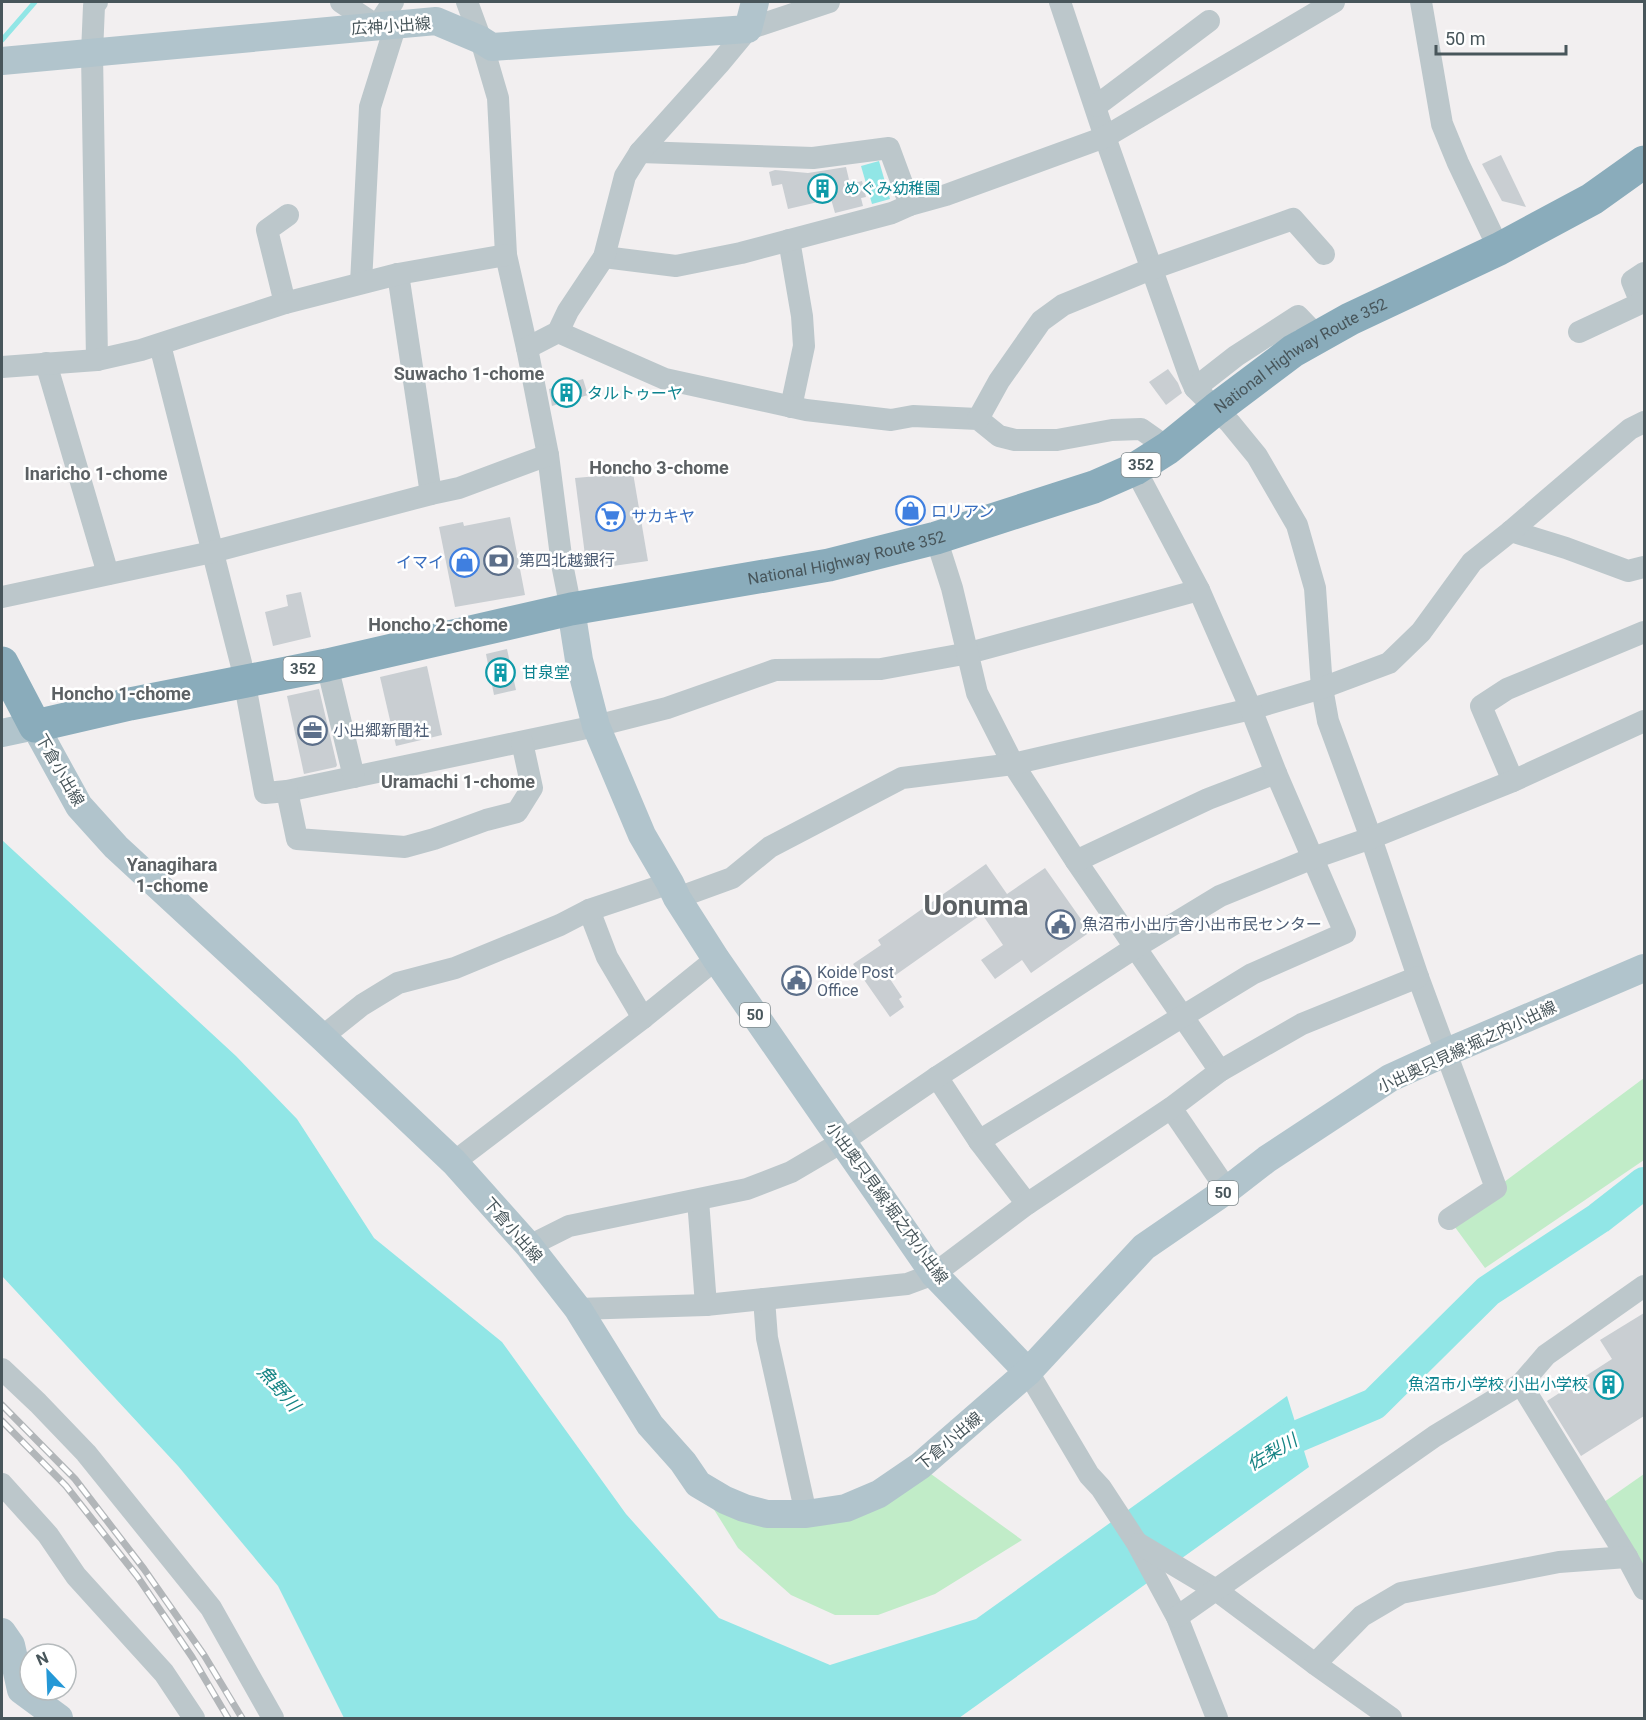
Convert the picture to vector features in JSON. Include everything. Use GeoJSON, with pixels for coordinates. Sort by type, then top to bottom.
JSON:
{"type":"FeatureCollection","features":[{"type":"Feature","properties":{"kind":"highway","name":"National Highway Route 352"},"geometry":{"type":"LineString","coordinates":[[34,726],[571,609],[829,565],[936,538],[1094,487],[1135,469],[1168,448],[1206,398],[1350,319],[1499,249],[1592,199],[1644,162]]}},
{"type":"Feature","properties":{"kind":"highway"},"geometry":{"type":"LineString","coordinates":[[2,663],[34,726]]}},
{"type":"Feature","properties":{"kind":"main road"},"geometry":{"type":"LineString","coordinates":[[748,29],[755,2]]}},
{"type":"Feature","properties":{"kind":"main road","name":"広神小出線"},"geometry":{"type":"LineString","coordinates":[[2,61],[92,53],[388,17],[435,21],[481,40],[492,47],[748,29]]}},
{"type":"Feature","properties":{"kind":"main road","name":"小出奥只見線;堀之内小出線"},"geometry":{"type":"LineString","coordinates":[[571,609],[579,660],[596,726],[642,835],[674,891],[717,959],[934,1274],[1028,1372],[1144,1247],[1227,1190],[1267,1159],[1390,1078],[1644,968]]}},
{"type":"Feature","properties":{"kind":"main road"},"geometry":{"type":"LineString","coordinates":[[2,733],[34,726]]}},
{"type":"Feature","properties":{"kind":"main road","name":"下倉小出線"},"geometry":{"type":"LineString","coordinates":[[34,726],[79,806],[109,839],[454,1162],[528,1246],[578,1309],[650,1425],[683,1462],[698,1484],[725,1500],[767,1514],[806,1514],[846,1508],[879,1494],[920,1466],[1028,1372]]}},
{"type":"Feature","properties":{"kind":"main road"},"geometry":{"type":"LineString","coordinates":[[2,1632],[11,1645],[11,1684],[59,1719]]}},
{"type":"Feature","properties":{"kind":"street"},"geometry":{"type":"LineString","coordinates":[[341,2],[388,17],[370,107],[362,283]]}},
{"type":"Feature","properties":{"kind":"street"},"geometry":{"type":"LineString","coordinates":[[467,2],[498,98],[506,255],[548,455],[561,564],[571,609]]}},
{"type":"Feature","properties":{"kind":"street"},"geometry":{"type":"LineString","coordinates":[[527,348],[558,332],[567,311],[604,257],[625,176],[640,152],[748,29],[829,2]]}},
{"type":"Feature","properties":{"kind":"street"},"geometry":{"type":"LineString","coordinates":[[1060,2],[1150,268],[1190,377],[1257,456],[1298,525],[1315,588],[1322,688],[1328,721],[1418,977],[1496,1188],[1449,1219]]}},
{"type":"Feature","properties":{"kind":"street"},"geometry":{"type":"LineString","coordinates":[[604,257],[676,266],[741,253],[892,213],[910,205],[946,195],[1105,137],[1334,2]]}},
{"type":"Feature","properties":{"kind":"street"},"geometry":{"type":"LineString","coordinates":[[1421,2],[1442,124],[1499,249]]}},
{"type":"Feature","properties":{"kind":"street"},"geometry":{"type":"LineString","coordinates":[[94,3],[92,53],[97,360]]}},
{"type":"Feature","properties":{"kind":"street"},"geometry":{"type":"LineString","coordinates":[[1096,106],[1209,21]]}},
{"type":"Feature","properties":{"kind":"street"},"geometry":{"type":"LineString","coordinates":[[640,152],[813,158],[889,148],[910,205]]}},
{"type":"Feature","properties":{"kind":"street"},"geometry":{"type":"LineString","coordinates":[[285,303],[267,230],[288,215]]}},
{"type":"Feature","properties":{"kind":"street"},"geometry":{"type":"LineString","coordinates":[[978,419],[999,381],[1041,321],[1063,305],[1150,268],[1293,219],[1324,254]]}},
{"type":"Feature","properties":{"kind":"street"},"geometry":{"type":"LineString","coordinates":[[789,240],[802,316],[804,346],[791,407]]}},
{"type":"Feature","properties":{"kind":"street"},"geometry":{"type":"LineString","coordinates":[[2,367],[97,360],[160,345],[285,303],[362,283],[398,274],[506,255]]}},
{"type":"Feature","properties":{"kind":"street"},"geometry":{"type":"LineString","coordinates":[[1579,332],[1643,302],[1632,281],[1644,273]]}},
{"type":"Feature","properties":{"kind":"street"},"geometry":{"type":"LineString","coordinates":[[398,274],[430,494]]}},
{"type":"Feature","properties":{"kind":"street"},"geometry":{"type":"LineString","coordinates":[[558,332],[665,380],[806,410],[891,420],[913,416],[978,419],[999,436],[1015,440],[1057,440],[1112,430],[1142,429],[1168,448]]}},
{"type":"Feature","properties":{"kind":"street"},"geometry":{"type":"LineString","coordinates":[[160,345],[245,681],[265,793],[287,791],[596,726],[667,708],[775,670],[881,669],[969,653],[1199,590]]}},
{"type":"Feature","properties":{"kind":"street"},"geometry":{"type":"LineString","coordinates":[[46,363],[108,574]]}},
{"type":"Feature","properties":{"kind":"street"},"geometry":{"type":"LineString","coordinates":[[322,1037],[362,1005],[398,983],[455,968],[560,925],[589,910],[732,878],[770,847],[902,778],[1013,764],[1251,709],[1322,688],[1389,663],[1421,632],[1472,562],[1630,429],[1644,422]]}},
{"type":"Feature","properties":{"kind":"street"},"geometry":{"type":"LineString","coordinates":[[2,597],[213,552],[459,488],[548,455]]}},
{"type":"Feature","properties":{"kind":"street"},"geometry":{"type":"LineString","coordinates":[[980,1141],[1252,974],[1345,933],[1199,590],[1135,469]]}},
{"type":"Feature","properties":{"kind":"street"},"geometry":{"type":"LineString","coordinates":[[1511,531],[1628,571],[1644,567]]}},
{"type":"Feature","properties":{"kind":"street"},"geometry":{"type":"LineString","coordinates":[[936,538],[952,588],[977,693],[1013,764],[1076,861],[1220,1071]]}},
{"type":"Feature","properties":{"kind":"street"},"geometry":{"type":"LineString","coordinates":[[1513,781],[1480,706],[1507,689],[1644,632]]}},
{"type":"Feature","properties":{"kind":"street"},"geometry":{"type":"LineString","coordinates":[[327,664],[354,777]]}},
{"type":"Feature","properties":{"kind":"street"},"geometry":{"type":"LineString","coordinates":[[528,1246],[569,1226],[747,1189],[791,1172],[842,1142],[1136,947],[1220,896],[1513,781],[1644,721]]}},
{"type":"Feature","properties":{"kind":"street"},"geometry":{"type":"LineString","coordinates":[[287,791],[297,839],[405,846],[517,812],[532,788],[522,742]]}},
{"type":"Feature","properties":{"kind":"street"},"geometry":{"type":"LineString","coordinates":[[1076,861],[1208,799],[1276,773]]}},
{"type":"Feature","properties":{"kind":"street"},"geometry":{"type":"LineString","coordinates":[[589,910],[607,957],[643,1018]]}},
{"type":"Feature","properties":{"kind":"street"},"geometry":{"type":"LineString","coordinates":[[454,1162],[717,959]]}},
{"type":"Feature","properties":{"kind":"street"},"geometry":{"type":"LineString","coordinates":[[578,1309],[706,1305],[907,1284],[934,1274],[1027,1204],[1171,1108],[1220,1071],[1302,1024],[1418,977]]}},
{"type":"Feature","properties":{"kind":"street"},"geometry":{"type":"LineString","coordinates":[[938,1077],[980,1141],[1027,1204]]}},
{"type":"Feature","properties":{"kind":"street"},"geometry":{"type":"LineString","coordinates":[[1171,1108],[1227,1190]]}},
{"type":"Feature","properties":{"kind":"street"},"geometry":{"type":"LineString","coordinates":[[698,1200],[706,1305]]}},
{"type":"Feature","properties":{"kind":"street"},"geometry":{"type":"LineString","coordinates":[[1177,1617],[1435,1436],[1521,1384],[1546,1355],[1644,1286]]}},
{"type":"Feature","properties":{"kind":"street"},"geometry":{"type":"LineString","coordinates":[[764,1299],[767,1338],[806,1514]]}},
{"type":"Feature","properties":{"kind":"street"},"geometry":{"type":"LineString","coordinates":[[2,1369],[86,1453],[205,1599],[273,1719]]}},
{"type":"Feature","properties":{"kind":"street"},"geometry":{"type":"LineString","coordinates":[[1028,1372],[1089,1475],[1101,1488],[1137,1543],[1177,1617],[1216,1719]]}},
{"type":"Feature","properties":{"kind":"street"},"geometry":{"type":"LineString","coordinates":[[1521,1384],[1627,1557],[1644,1589]]}},
{"type":"Feature","properties":{"kind":"street"},"geometry":{"type":"LineString","coordinates":[[2,1484],[48,1535],[76,1576],[164,1673],[194,1719]]}},
{"type":"Feature","properties":{"kind":"street"},"geometry":{"type":"LineString","coordinates":[[1137,1543],[1216,1590],[1391,1719]]}},
{"type":"Feature","properties":{"kind":"street"},"geometry":{"type":"LineString","coordinates":[[1315,1664],[1362,1616],[1401,1593],[1559,1562],[1627,1557]]}},
{"type":"Feature","properties":{"kind":"street"},"geometry":{"type":"LineString","coordinates":[[11,1684],[37,1719]]}},
{"type":"Feature","properties":{"kind":"green space"},"geometry":{"type":"Polygon","coordinates":[[[1644,1078],[1644,1160],[1485,1268],[1449,1219],[1496,1188],[1644,1078]]]}},
{"type":"Feature","properties":{"kind":"green space"},"geometry":{"type":"Polygon","coordinates":[[[920,1466],[1022,1540],[935,1594],[878,1615],[835,1615],[791,1595],[738,1548],[698,1484],[806,1514],[920,1466]]]}},
{"type":"Feature","properties":{"kind":"green space"},"geometry":{"type":"Polygon","coordinates":[[[1644,1474],[1644,1590],[1594,1509],[1644,1474]]]}},
{"type":"Feature","properties":{"kind":"water"},"geometry":{"type":"Polygon","coordinates":[[[879,161],[890,199],[872,204],[861,166],[879,161]]]}},
{"type":"Feature","properties":{"kind":"water","name":"魚野川"},"geometry":{"type":"Polygon","coordinates":[[[2,840],[236,1056],[297,1119],[374,1238],[502,1342],[626,1514],[719,1618],[830,1665],[976,1619],[1287,1396],[1309,1467],[959,1718],[344,1718],[278,1586],[178,1466],[2,1276],[2,840]]]}},
{"type":"Feature","properties":{"kind":"building"},"geometry":{"type":"Polygon","coordinates":[[[1501,155],[1526,207],[1502,201],[1482,164],[1501,155]]]}},
{"type":"Feature","properties":{"kind":"building","name":"めぐみ幼稚園"},"geometry":{"type":"Polygon","coordinates":[[[846,167],[850,184],[862,181],[866,197],[861,198],[863,206],[835,213],[831,199],[788,209],[782,184],[772,186],[769,172],[775,170],[808,173],[846,167]]]}},
{"type":"Feature","properties":{"kind":"building"},"geometry":{"type":"Polygon","coordinates":[[[1168,369],[1182,393],[1166,405],[1149,382],[1168,369]]]}},
{"type":"Feature","properties":{"kind":"building","name":"タルトゥーヤ"},"geometry":{"type":"Polygon","coordinates":[[[583,379],[588,395],[552,406],[549,389],[583,379]]]}},
{"type":"Feature","properties":{"kind":"building","name":"サカキヤ"},"geometry":{"type":"Polygon","coordinates":[[[633,473],[648,561],[606,567],[585,555],[575,478],[633,473]]]}},
{"type":"Feature","properties":{"kind":"building"},"geometry":{"type":"Polygon","coordinates":[[[510,517],[525,595],[455,607],[439,527],[463,522],[464,526],[510,517]]]}},
{"type":"Feature","properties":{"kind":"building"},"geometry":{"type":"Polygon","coordinates":[[[301,592],[311,637],[273,646],[265,612],[288,606],[286,595],[301,592]]]}},
{"type":"Feature","properties":{"kind":"building","name":"甘泉堂"},"geometry":{"type":"Polygon","coordinates":[[[507,649],[516,690],[494,695],[486,654],[507,649]]]}},
{"type":"Feature","properties":{"kind":"building"},"geometry":{"type":"Polygon","coordinates":[[[427,666],[442,735],[396,746],[380,677],[427,666]]]}},
{"type":"Feature","properties":{"kind":"building","name":"小出郷新聞社"},"geometry":{"type":"Polygon","coordinates":[[[319,689],[337,765],[304,774],[287,696],[319,689]]]}},
{"type":"Feature","properties":{"kind":"building"},"geometry":{"type":"Polygon","coordinates":[[[986,864],[1007,894],[1045,868],[1090,932],[1031,973],[1022,960],[995,979],[981,960],[1003,945],[982,914],[890,979],[902,997],[899,999],[904,1007],[890,1017],[853,964],[881,945],[878,940],[986,864]]]}},
{"type":"Feature","properties":{"kind":"building","name":"魚沼市小学校 小出小学校"},"geometry":{"type":"Polygon","coordinates":[[[1644,1313],[1644,1416],[1581,1456],[1547,1401],[1612,1359],[1600,1340],[1644,1313]]]}},
{"type":"Feature","properties":{"kind":"waterway"},"geometry":{"type":"LineString","coordinates":[[2,40],[35,2]]}},
{"type":"Feature","properties":{"kind":"waterway","name":"佐梨川"},"geometry":{"type":"LineString","coordinates":[[1263,1456],[1284,1442],[1374,1404],[1488,1291],[1599,1218],[1644,1183]]}},
{"type":"Feature","properties":{"kind":"railway"},"geometry":{"type":"LineString","coordinates":[[2,1405],[75,1479],[144,1569],[204,1655],[242,1718]]}},
{"type":"Feature","properties":{"kind":"railway"},"geometry":{"type":"LineString","coordinates":[[2,1421],[66,1486],[137,1576],[192,1657],[228,1718]]}},
{"type":"Feature","properties":{"kind":"place","name":"めぐみ幼稚園"},"geometry":{"type":"Point","coordinates":[823,188]}},
{"type":"Feature","properties":{"kind":"place","name":"タルトゥーヤ"},"geometry":{"type":"Point","coordinates":[566,393]}},
{"type":"Feature","properties":{"kind":"place","name":"ロリアン"},"geometry":{"type":"Point","coordinates":[910,511]}},
{"type":"Feature","properties":{"kind":"place","name":"サカキヤ"},"geometry":{"type":"Point","coordinates":[610,516]}},
{"type":"Feature","properties":{"kind":"place","name":"第四北越銀行"},"geometry":{"type":"Point","coordinates":[498,560]}},
{"type":"Feature","properties":{"kind":"place","name":"イマイ"},"geometry":{"type":"Point","coordinates":[465,562]}},
{"type":"Feature","properties":{"kind":"place","name":"甘泉堂"},"geometry":{"type":"Point","coordinates":[501,672]}},
{"type":"Feature","properties":{"kind":"place","name":"小出郷新聞社"},"geometry":{"type":"Point","coordinates":[312,730]}},
{"type":"Feature","properties":{"kind":"place","name":"魚沼市小出庁舎小出市民センター"},"geometry":{"type":"Point","coordinates":[1061,924]}},
{"type":"Feature","properties":{"kind":"place","name":"Koide Post Office"},"geometry":{"type":"Point","coordinates":[796,981]}},
{"type":"Feature","properties":{"kind":"place","name":"魚沼市小学校 小出小学校"},"geometry":{"type":"Point","coordinates":[1609,1384]}},
{"type":"Feature","properties":{"kind":"district","name":"Suwacho 1-chome"},"geometry":{"type":"Point","coordinates":[469,373]}},
{"type":"Feature","properties":{"kind":"district","name":"Honcho 3-chome"},"geometry":{"type":"Point","coordinates":[659,467]}},
{"type":"Feature","properties":{"kind":"district","name":"Inaricho 1-chome"},"geometry":{"type":"Point","coordinates":[96,473]}},
{"type":"Feature","properties":{"kind":"district","name":"Honcho 2-chome"},"geometry":{"type":"Point","coordinates":[438,624]}},
{"type":"Feature","properties":{"kind":"district","name":"Honcho 1-chome"},"geometry":{"type":"Point","coordinates":[121,693]}},
{"type":"Feature","properties":{"kind":"district","name":"Uramachi 1-chome"},"geometry":{"type":"Point","coordinates":[458,781]}},
{"type":"Feature","properties":{"kind":"district","name":"Yanagihara 1-chome"},"geometry":{"type":"Point","coordinates":[172,874]}},
{"type":"Feature","properties":{"kind":"district","name":"Uonuma"},"geometry":{"type":"Point","coordinates":[976,905]}}]}
